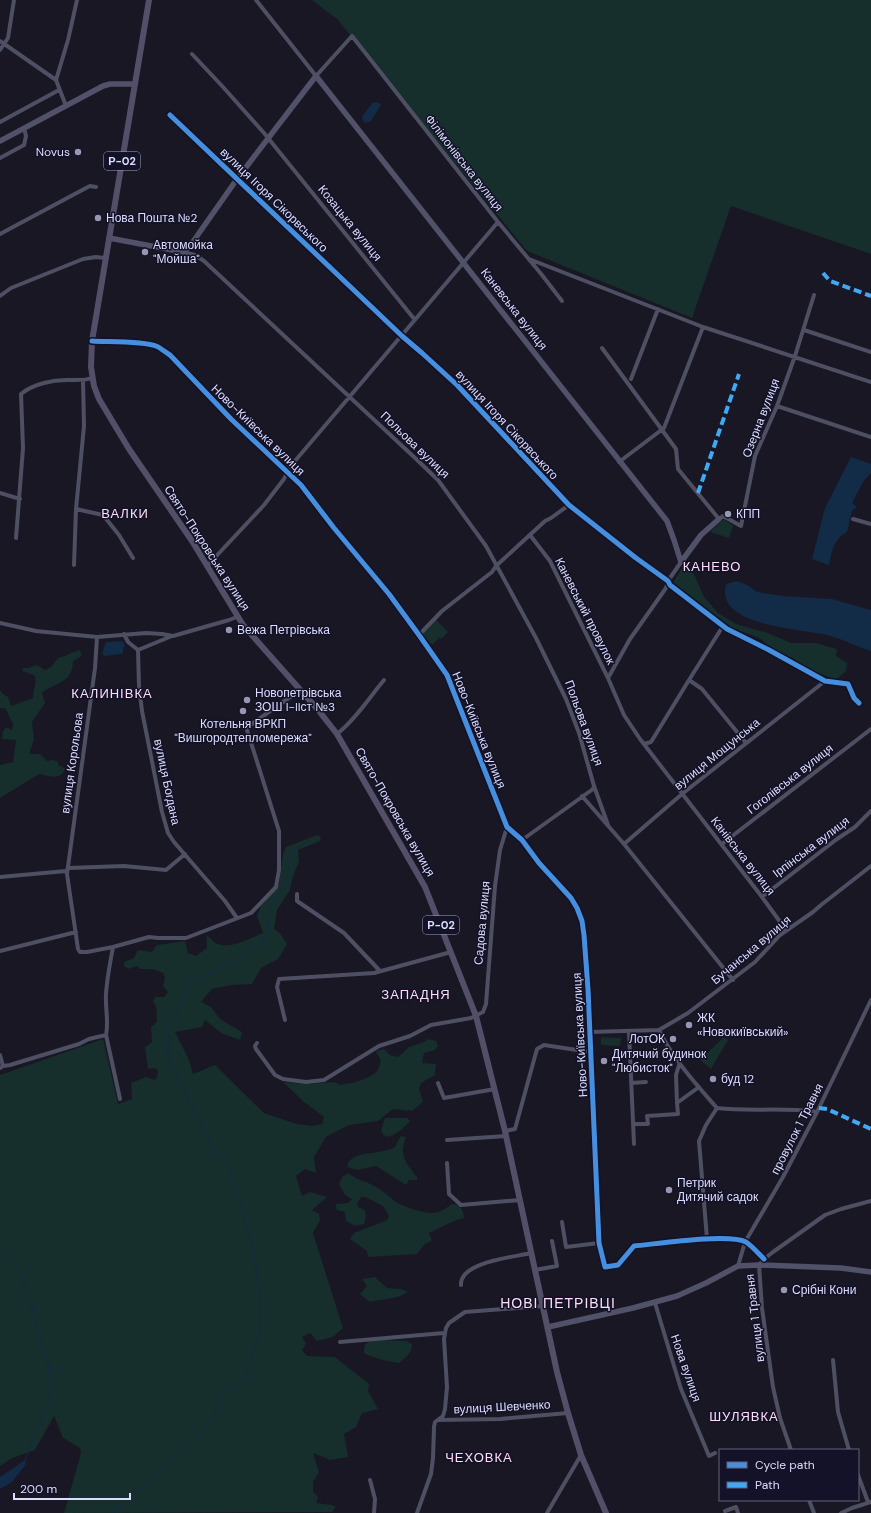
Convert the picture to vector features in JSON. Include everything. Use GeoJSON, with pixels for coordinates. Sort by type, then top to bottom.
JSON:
{"type":"FeatureCollection","features":[{"type":"Feature","properties":{"kind":"main road","name":"Свято-Покровська вулиця"},"geometry":{"type":"LineString","coordinates":[[149,0],[92,341],[92,378],[99,399],[129,449],[207,566],[237,617],[319,711],[337,734],[415,867],[425,887],[476,1016],[495,1089],[557,1372],[581,1455],[606,1513]]}},
{"type":"Feature","properties":{"kind":"street"},"geometry":{"type":"LineString","coordinates":[[0,50],[8,38],[14,0]]}},
{"type":"Feature","properties":{"kind":"street"},"geometry":{"type":"LineString","coordinates":[[66,106],[56,80],[68,40],[77,0]]}},
{"type":"Feature","properties":{"kind":"street"},"geometry":{"type":"LineString","coordinates":[[183,252],[190,246],[237,179],[316,76],[256,0]]}},
{"type":"Feature","properties":{"kind":"street","name":"Філімонівська вулиця"},"geometry":{"type":"LineString","coordinates":[[316,76],[352,36],[562,301]]}},
{"type":"Feature","properties":{"kind":"street"},"geometry":{"type":"LineString","coordinates":[[0,41],[56,80]]}},
{"type":"Feature","properties":{"kind":"street","name":"Козацька вулиця"},"geometry":{"type":"LineString","coordinates":[[192,54],[223,87],[268,140],[415,320]]}},
{"type":"Feature","properties":{"kind":"street","name":"Каневська вулиця"},"geometry":{"type":"LineString","coordinates":[[316,76],[667,521],[680,562]]}},
{"type":"Feature","properties":{"kind":"street"},"geometry":{"type":"LineString","coordinates":[[0,141],[103,86],[110,84],[135,84]]}},
{"type":"Feature","properties":{"kind":"street"},"geometry":{"type":"LineString","coordinates":[[0,122],[59,90]]}},
{"type":"Feature","properties":{"kind":"street","name":"вулиця Ігоря Сікорвського"},"geometry":{"type":"LineString","coordinates":[[170,115],[402,336],[422,352],[457,385],[568,505],[668,581],[670,585],[723,626],[825,681],[848,684],[854,698],[859,703]]}},
{"type":"Feature","properties":{"kind":"street"},"geometry":{"type":"LineString","coordinates":[[0,158],[24,145],[26,136],[24,128]]}},
{"type":"Feature","properties":{"kind":"street"},"geometry":{"type":"LineString","coordinates":[[0,234],[90,186],[96,187]]}},
{"type":"Feature","properties":{"kind":"street"},"geometry":{"type":"LineString","coordinates":[[207,566],[264,505],[288,471],[498,222]]}},
{"type":"Feature","properties":{"kind":"street","name":"Польова вулиця"},"geometry":{"type":"LineString","coordinates":[[109,238],[196,254],[438,480],[486,546],[536,638],[566,700],[608,827]]}},
{"type":"Feature","properties":{"kind":"street"},"geometry":{"type":"LineString","coordinates":[[0,296],[11,288],[83,259],[90,257],[105,258]]}},
{"type":"Feature","properties":{"kind":"street"},"geometry":{"type":"LineString","coordinates":[[529,259],[703,327],[871,382]]}},
{"type":"Feature","properties":{"kind":"street","name":"Озерна вулиця"},"geometry":{"type":"LineString","coordinates":[[719,519],[724,516],[741,526],[755,456],[777,406],[804,330],[814,295]]}},
{"type":"Feature","properties":{"kind":"street"},"geometry":{"type":"LineString","coordinates":[[631,379],[658,309]]}},
{"type":"Feature","properties":{"kind":"street"},"geometry":{"type":"LineString","coordinates":[[619,462],[664,428],[703,327]]}},
{"type":"Feature","properties":{"kind":"street"},"geometry":{"type":"LineString","coordinates":[[804,330],[871,352]]}},
{"type":"Feature","properties":{"kind":"street","name":"Ново-Київська вулиця"},"geometry":{"type":"LineString","coordinates":[[92,341],[155,346],[170,355],[231,419],[288,471],[301,485],[334,528],[389,594],[447,675],[507,827],[522,840],[539,863],[571,898],[577,908],[584,935],[598,1243],[604,1267],[618,1265],[634,1246],[707,1239]]}},
{"type":"Feature","properties":{"kind":"street"},"geometry":{"type":"LineString","coordinates":[[602,348],[676,449],[678,469],[719,519],[701,535],[680,562],[668,581],[666,588],[630,639],[608,678],[624,715],[682,794]]}},
{"type":"Feature","properties":{"kind":"street"},"geometry":{"type":"LineString","coordinates":[[16,538],[23,448],[21,394],[27,389],[47,382],[92,378]]}},
{"type":"Feature","properties":{"kind":"street"},"geometry":{"type":"LineString","coordinates":[[74,564],[76,509],[84,426],[83,380]]}},
{"type":"Feature","properties":{"kind":"street"},"geometry":{"type":"LineString","coordinates":[[777,406],[871,437]]}},
{"type":"Feature","properties":{"kind":"street"},"geometry":{"type":"LineString","coordinates":[[0,493],[20,499]]}},
{"type":"Feature","properties":{"kind":"street"},"geometry":{"type":"LineString","coordinates":[[419,635],[442,611],[492,572],[496,566],[545,521],[568,505]]}},
{"type":"Feature","properties":{"kind":"street"},"geometry":{"type":"LineString","coordinates":[[76,509],[103,515],[119,535],[133,558]]}},
{"type":"Feature","properties":{"kind":"street"},"geometry":{"type":"LineString","coordinates":[[853,519],[871,524]]}},
{"type":"Feature","properties":{"kind":"street","name":"Каневський провулок"},"geometry":{"type":"LineString","coordinates":[[530,535],[550,561],[608,678]]}},
{"type":"Feature","properties":{"kind":"street"},"geometry":{"type":"LineString","coordinates":[[124,634],[128,642],[138,650],[173,636],[237,617]]}},
{"type":"Feature","properties":{"kind":"street"},"geometry":{"type":"LineString","coordinates":[[0,623],[36,631],[97,637],[146,632],[173,636]]}},
{"type":"Feature","properties":{"kind":"street"},"geometry":{"type":"LineString","coordinates":[[644,744],[650,742],[723,626]]}},
{"type":"Feature","properties":{"kind":"street","name":"вулиця Корольова"},"geometry":{"type":"LineString","coordinates":[[97,637],[95,668],[67,874],[80,952],[83,953],[114,947]]}},
{"type":"Feature","properties":{"kind":"street","name":"вулиця Богдана"},"geometry":{"type":"LineString","coordinates":[[138,650],[139,686],[162,812],[168,833],[174,842],[226,901],[237,918]]}},
{"type":"Feature","properties":{"kind":"street"},"geometry":{"type":"LineString","coordinates":[[337,734],[343,730],[384,680]]}},
{"type":"Feature","properties":{"kind":"street"},"geometry":{"type":"LineString","coordinates":[[689,680],[702,689],[746,743]]}},
{"type":"Feature","properties":{"kind":"street","name":"вулиця Мощунська"},"geometry":{"type":"LineString","coordinates":[[624,844],[682,794],[825,681]]}},
{"type":"Feature","properties":{"kind":"street"},"geometry":{"type":"LineString","coordinates":[[120,1099],[106,1036],[108,1027],[106,995],[114,947],[149,937],[186,938],[251,913],[276,887],[279,870],[279,831],[247,730],[249,726],[300,690]]}},
{"type":"Feature","properties":{"kind":"street","name":"Гоголівська вулиця"},"geometry":{"type":"LineString","coordinates":[[722,844],[871,728]]}},
{"type":"Feature","properties":{"kind":"street"},"geometry":{"type":"LineString","coordinates":[[522,840],[593,789],[594,786]]}},
{"type":"Feature","properties":{"kind":"street","name":"Канівська вулиця"},"geometry":{"type":"LineString","coordinates":[[682,794],[722,844],[786,930]]}},
{"type":"Feature","properties":{"kind":"street"},"geometry":{"type":"LineString","coordinates":[[582,796],[624,844],[733,980]]}},
{"type":"Feature","properties":{"kind":"street","name":"Ірпінська вулиця"},"geometry":{"type":"LineString","coordinates":[[762,897],[855,826],[871,811]]}},
{"type":"Feature","properties":{"kind":"street"},"geometry":{"type":"LineString","coordinates":[[544,816],[547,821]]}},
{"type":"Feature","properties":{"kind":"street","name":"Садова вулиця"},"geometry":{"type":"LineString","coordinates":[[476,1016],[483,1012],[486,1004],[495,886],[500,850],[507,827]]}},
{"type":"Feature","properties":{"kind":"street"},"geometry":{"type":"LineString","coordinates":[[0,877],[66,871],[69,868],[124,866],[166,870],[185,854]]}},
{"type":"Feature","properties":{"kind":"street","name":"Бучанська вулиця"},"geometry":{"type":"LineString","coordinates":[[589,1032],[659,1030],[688,1013],[755,962],[786,930],[813,912],[871,866]]}},
{"type":"Feature","properties":{"kind":"street"},"geometry":{"type":"LineString","coordinates":[[298,894],[297,901],[344,933],[380,971]]}},
{"type":"Feature","properties":{"kind":"street"},"geometry":{"type":"LineString","coordinates":[[0,951],[76,932]]}},
{"type":"Feature","properties":{"kind":"street"},"geometry":{"type":"LineString","coordinates":[[285,1020],[277,987],[279,979],[339,976],[380,971],[451,952]]}},
{"type":"Feature","properties":{"kind":"street","name":"провулок 1 Травня"},"geometry":{"type":"LineString","coordinates":[[738,1266],[746,1242],[783,1177],[817,1112],[871,1000]]}},
{"type":"Feature","properties":{"kind":"street"},"geometry":{"type":"LineString","coordinates":[[257,1043],[255,1046],[256,1049],[276,1075],[283,1079],[306,1082],[324,1080],[379,1046],[410,1036],[431,1025],[476,1016]]}},
{"type":"Feature","properties":{"kind":"street"},"geometry":{"type":"LineString","coordinates":[[659,1030],[664,1041],[717,1108],[737,1110],[800,1109],[817,1112]]}},
{"type":"Feature","properties":{"kind":"street"},"geometry":{"type":"LineString","coordinates":[[628,1032],[634,1144]]}},
{"type":"Feature","properties":{"kind":"street"},"geometry":{"type":"LineString","coordinates":[[0,1055],[2,1067],[79,1044],[89,1039],[106,1036]]}},
{"type":"Feature","properties":{"kind":"street"},"geometry":{"type":"LineString","coordinates":[[447,1140],[505,1133],[515,1129],[537,1050],[544,1045],[590,1052]]}},
{"type":"Feature","properties":{"kind":"street"},"geometry":{"type":"LineString","coordinates":[[633,1124],[648,1124],[647,1116],[678,1114],[676,1075],[680,1062]]}},
{"type":"Feature","properties":{"kind":"street"},"geometry":{"type":"LineString","coordinates":[[631,1083],[646,1082]]}},
{"type":"Feature","properties":{"kind":"street"},"geometry":{"type":"LineString","coordinates":[[438,1083],[444,1098],[495,1089]]}},
{"type":"Feature","properties":{"kind":"street"},"geometry":{"type":"LineString","coordinates":[[677,1103],[699,1087]]}},
{"type":"Feature","properties":{"kind":"street"},"geometry":{"type":"LineString","coordinates":[[717,1108],[706,1124],[700,1141],[707,1239],[724,1238],[746,1242],[764,1259]]}},
{"type":"Feature","properties":{"kind":"street"},"geometry":{"type":"LineString","coordinates":[[447,1163],[449,1194],[461,1205],[520,1200]]}},
{"type":"Feature","properties":{"kind":"street","name":"вулиця 1 Травня"},"geometry":{"type":"LineString","coordinates":[[791,1449],[780,1418],[773,1387],[762,1308],[759,1265],[764,1259],[825,1215],[871,1201]]}},
{"type":"Feature","properties":{"kind":"street"},"geometry":{"type":"LineString","coordinates":[[562,1222],[566,1247],[598,1243]]}},
{"type":"Feature","properties":{"kind":"street"},"geometry":{"type":"LineString","coordinates":[[535,1270],[557,1266],[552,1241]]}},
{"type":"Feature","properties":{"kind":"street"},"geometry":{"type":"LineString","coordinates":[[461,1285],[464,1275],[478,1265],[531,1253]]}},
{"type":"Feature","properties":{"kind":"street"},"geometry":{"type":"LineString","coordinates":[[548,1327],[655,1303],[677,1296],[738,1266],[759,1265],[841,1268],[871,1272]]}},
{"type":"Feature","properties":{"kind":"street","name":"Нова вулиця"},"geometry":{"type":"LineString","coordinates":[[655,1303],[681,1389],[709,1456],[715,1453]]}},
{"type":"Feature","properties":{"kind":"street"},"geometry":{"type":"LineString","coordinates":[[417,1513],[431,1474],[434,1427],[438,1420],[443,1416],[447,1398],[444,1333],[449,1323],[465,1312],[543,1306]]}},
{"type":"Feature","properties":{"kind":"street"},"geometry":{"type":"LineString","coordinates":[[340,1342],[444,1333]]}},
{"type":"Feature","properties":{"kind":"street"},"geometry":{"type":"LineString","coordinates":[[834,1360],[838,1412],[849,1449]]}},
{"type":"Feature","properties":{"kind":"street","name":"вулиця Шевченко"},"geometry":{"type":"LineString","coordinates":[[438,1420],[500,1418],[568,1413]]}},
{"type":"Feature","properties":{"kind":"street"},"geometry":{"type":"LineString","coordinates":[[547,1513],[581,1455]]}},
{"type":"Feature","properties":{"kind":"street"},"geometry":{"type":"LineString","coordinates":[[841,1513],[869,1502],[859,1477]]}},
{"type":"Feature","properties":{"kind":"street"},"geometry":{"type":"LineString","coordinates":[[370,1480],[375,1499],[374,1513]]}},
{"type":"Feature","properties":{"kind":"street"},"geometry":{"type":"LineString","coordinates":[[809,1501],[814,1513]]}},
{"type":"Feature","properties":{"kind":"street"},"geometry":{"type":"LineString","coordinates":[[725,1511],[736,1507],[738,1513]]}},
{"type":"Feature","properties":{"kind":"street"},"geometry":{"type":"LineString","coordinates":[[852,1508],[854,1513]]}},
{"type":"Feature","properties":{"kind":"green space"},"geometry":{"type":"Polygon","coordinates":[[[312,0],[871,0],[871,254],[731,206],[692,318],[527,251],[337,19],[312,0]]]}},
{"type":"Feature","properties":{"kind":"green space"},"geometry":{"type":"Polygon","coordinates":[[[724,519],[733,526],[729,538],[710,532],[724,519]]]}},
{"type":"Feature","properties":{"kind":"green space"},"geometry":{"type":"Polygon","coordinates":[[[683,566],[694,574],[704,597],[718,613],[736,624],[768,633],[791,643],[816,643],[837,649],[836,656],[847,663],[846,671],[836,680],[811,670],[794,659],[770,647],[759,638],[730,627],[673,583],[683,566]]]}},
{"type":"Feature","properties":{"kind":"green space"},"geometry":{"type":"Polygon","coordinates":[[[436,620],[448,632],[441,639],[435,634],[439,638],[432,645],[422,634],[436,620]]]}},
{"type":"Feature","properties":{"kind":"green space"},"geometry":{"type":"Polygon","coordinates":[[[80,650],[82,656],[73,661],[70,674],[67,678],[42,693],[45,703],[32,722],[34,740],[30,754],[40,754],[47,761],[53,760],[58,762],[59,766],[65,768],[63,772],[61,775],[54,777],[39,774],[0,798],[0,765],[13,762],[16,740],[2,739],[3,731],[6,727],[12,730],[13,724],[5,708],[0,708],[0,690],[8,697],[11,706],[33,698],[36,681],[35,676],[23,671],[23,668],[37,665],[45,670],[51,667],[58,658],[80,650]]]}},
{"type":"Feature","properties":{"kind":"green space"},"geometry":{"type":"Polygon","coordinates":[[[317,835],[321,837],[320,841],[298,850],[299,861],[292,879],[290,890],[277,910],[274,929],[280,933],[287,944],[278,959],[261,968],[252,984],[232,985],[212,989],[201,1002],[211,1007],[220,1019],[242,1032],[240,1040],[221,1033],[205,1020],[202,1027],[175,1032],[189,1060],[193,1074],[215,1065],[264,1113],[297,1124],[313,1126],[322,1124],[324,1117],[304,1102],[283,1082],[306,1084],[335,1082],[340,1085],[355,1082],[365,1079],[378,1070],[381,1061],[376,1051],[384,1049],[390,1055],[398,1057],[409,1047],[424,1042],[428,1039],[436,1041],[438,1046],[435,1050],[424,1053],[422,1063],[436,1064],[435,1075],[421,1083],[419,1089],[423,1102],[412,1111],[393,1109],[378,1121],[349,1125],[326,1137],[314,1157],[316,1173],[305,1169],[296,1176],[302,1196],[310,1192],[327,1197],[312,1210],[319,1214],[320,1220],[313,1233],[343,1328],[333,1337],[317,1341],[310,1333],[302,1337],[306,1344],[302,1350],[307,1356],[335,1357],[369,1384],[368,1391],[378,1409],[362,1413],[356,1427],[344,1434],[348,1457],[330,1460],[313,1453],[319,1472],[313,1482],[313,1492],[318,1497],[316,1503],[336,1507],[332,1512],[64,1513],[81,1453],[80,1448],[63,1438],[54,1416],[35,1450],[12,1458],[0,1466],[0,1075],[103,1039],[118,1104],[132,1099],[131,1083],[146,1077],[155,1080],[157,1077],[158,1070],[154,1068],[148,1069],[145,1047],[152,1042],[151,1027],[157,1022],[156,1006],[153,1002],[155,997],[164,997],[168,992],[163,986],[165,978],[163,973],[152,969],[140,969],[137,966],[128,969],[124,966],[124,962],[134,958],[138,950],[152,952],[157,945],[185,941],[188,953],[196,956],[207,948],[206,935],[216,943],[229,945],[263,933],[257,916],[261,906],[279,885],[283,854],[286,847],[317,835]]]}},
{"type":"Feature","properties":{"kind":"green space"},"geometry":{"type":"Polygon","coordinates":[[[601,1037],[621,1038],[620,1046],[601,1045],[601,1037]]]}},
{"type":"Feature","properties":{"kind":"green space"},"geometry":{"type":"Polygon","coordinates":[[[724,1037],[728,1040],[711,1069],[700,1060],[724,1037]]]}},
{"type":"Feature","properties":{"kind":"green space"},"geometry":{"type":"Polygon","coordinates":[[[385,1118],[407,1118],[410,1121],[400,1131],[389,1137],[383,1135],[381,1130],[385,1118]]]}},
{"type":"Feature","properties":{"kind":"green space"},"geometry":{"type":"Polygon","coordinates":[[[401,1136],[406,1137],[403,1149],[404,1158],[417,1177],[417,1180],[409,1180],[406,1185],[376,1166],[358,1170],[347,1167],[351,1159],[355,1157],[394,1148],[401,1136]]]}},
{"type":"Feature","properties":{"kind":"green space"},"geometry":{"type":"Polygon","coordinates":[[[348,1173],[369,1183],[404,1206],[419,1211],[435,1213],[452,1204],[459,1205],[463,1212],[464,1218],[429,1233],[432,1241],[425,1244],[417,1254],[368,1257],[367,1251],[350,1239],[354,1233],[387,1220],[389,1216],[383,1206],[365,1197],[361,1197],[357,1204],[358,1207],[365,1210],[366,1216],[364,1224],[355,1226],[346,1221],[345,1212],[337,1210],[335,1204],[348,1203],[352,1199],[345,1195],[339,1184],[342,1177],[348,1173]]]}},
{"type":"Feature","properties":{"kind":"green space"},"geometry":{"type":"Polygon","coordinates":[[[375,1277],[387,1288],[401,1289],[408,1292],[394,1298],[370,1302],[360,1294],[367,1286],[362,1279],[375,1277]]]}},
{"type":"Feature","properties":{"kind":"green space"},"geometry":{"type":"Polygon","coordinates":[[[378,1340],[406,1341],[412,1344],[412,1347],[408,1355],[399,1363],[386,1361],[364,1353],[367,1343],[378,1340]]]}},
{"type":"Feature","properties":{"kind":"water"},"geometry":{"type":"Polygon","coordinates":[[[376,102],[381,104],[379,108],[371,121],[365,123],[362,119],[364,114],[372,103],[376,102]]]}},
{"type":"Feature","properties":{"kind":"water"},"geometry":{"type":"Polygon","coordinates":[[[851,457],[871,464],[871,473],[863,482],[852,503],[857,507],[852,511],[847,532],[842,535],[834,546],[829,565],[812,559],[825,508],[851,457]]]}},
{"type":"Feature","properties":{"kind":"water"},"geometry":{"type":"Polygon","coordinates":[[[737,581],[749,586],[757,592],[783,596],[832,599],[871,610],[871,651],[834,637],[766,624],[748,618],[734,610],[726,599],[726,584],[737,581]]]}},
{"type":"Feature","properties":{"kind":"water"},"geometry":{"type":"Polygon","coordinates":[[[122,641],[125,645],[123,653],[105,656],[102,654],[106,642],[122,641]]]}},
{"type":"Feature","properties":{"kind":"water"},"geometry":{"type":"Polygon","coordinates":[[[25,1460],[26,1464],[12,1482],[0,1489],[0,1477],[25,1460]]]}},
{"type":"Feature","properties":{"kind":"waterway"},"geometry":{"type":"LineString","coordinates":[[112,1513],[188,1449],[204,1432],[222,1399],[246,1379],[260,1331],[260,1290],[251,1242],[231,1170],[213,1148],[168,1059],[169,1029],[191,982],[230,963],[261,945],[268,930],[270,906],[286,883],[292,851],[311,841]]}},
{"type":"Feature","properties":{"kind":"waterway"},"geometry":{"type":"LineString","coordinates":[[0,1252],[21,1268],[25,1290],[31,1302],[37,1330],[48,1364],[51,1387],[44,1412],[25,1460]]}},
{"type":"Feature","properties":{"kind":"waterway"},"geometry":{"type":"LineString","coordinates":[[49,1371],[74,1369]]}},
{"type":"Feature","properties":{"kind":"marked path"},"geometry":{"type":"LineString","coordinates":[[823,273],[830,281],[871,296]]}},
{"type":"Feature","properties":{"kind":"marked path"},"geometry":{"type":"LineString","coordinates":[[698,493],[739,374]]}},
{"type":"Feature","properties":{"kind":"marked path"},"geometry":{"type":"LineString","coordinates":[[819,1108],[827,1109],[871,1129]]}},
{"type":"Feature","properties":{"kind":"cycle path"},"geometry":{"type":"LineString","coordinates":[[170,115],[402,336],[457,385],[569,505],[636,558],[668,581],[670,585],[727,629],[825,681],[848,684],[854,698],[859,703]]}},
{"type":"Feature","properties":{"kind":"cycle path"},"geometry":{"type":"LineString","coordinates":[[92,341],[150,344],[170,355],[231,419],[301,485],[334,528],[389,594],[447,675],[507,827],[522,840],[539,863],[571,898],[577,908],[582,921],[584,935],[588,989],[599,1243],[605,1267],[618,1265],[634,1246],[674,1241],[708,1239],[737,1240],[746,1242],[764,1259]]}},
{"type":"Feature","properties":{"kind":"place","name":"Novus"},"geometry":{"type":"Point","coordinates":[78,152]}},
{"type":"Feature","properties":{"kind":"place","name":"Нова Пошта №2"},"geometry":{"type":"Point","coordinates":[98,218]}},
{"type":"Feature","properties":{"kind":"place","name":"Автомойка \"Мойша\""},"geometry":{"type":"Point","coordinates":[145,252]}},
{"type":"Feature","properties":{"kind":"place","name":"КПП"},"geometry":{"type":"Point","coordinates":[728,514]}},
{"type":"Feature","properties":{"kind":"place","name":"Вежа Петрівська"},"geometry":{"type":"Point","coordinates":[229,630]}},
{"type":"Feature","properties":{"kind":"place","name":"Новопетрівська ЗОШ I-IIст №3"},"geometry":{"type":"Point","coordinates":[247,700]}},
{"type":"Feature","properties":{"kind":"place","name":"Котельня ВРКП \"Вишгородтепломережа\""},"geometry":{"type":"Point","coordinates":[243,711]}},
{"type":"Feature","properties":{"kind":"place","name":"ЖК «Новокиївський»"},"geometry":{"type":"Point","coordinates":[689,1025]}},
{"type":"Feature","properties":{"kind":"place","name":"ЛотОК"},"geometry":{"type":"Point","coordinates":[673,1039]}},
{"type":"Feature","properties":{"kind":"place","name":"Дитячий будинок \"Любисток\""},"geometry":{"type":"Point","coordinates":[604,1061]}},
{"type":"Feature","properties":{"kind":"place","name":"буд 12"},"geometry":{"type":"Point","coordinates":[713,1079]}},
{"type":"Feature","properties":{"kind":"place","name":"Петрик Дитячий садок"},"geometry":{"type":"Point","coordinates":[669,1190]}},
{"type":"Feature","properties":{"kind":"place","name":"Срібні Кони"},"geometry":{"type":"Point","coordinates":[784,1290]}},
{"type":"Feature","properties":{"kind":"district","name":"ВАЛКИ"},"geometry":{"type":"Point","coordinates":[125,513]}},
{"type":"Feature","properties":{"kind":"district","name":"КАНЕВО"},"geometry":{"type":"Point","coordinates":[712,566]}},
{"type":"Feature","properties":{"kind":"district","name":"КАЛИНІВКА"},"geometry":{"type":"Point","coordinates":[112,693]}},
{"type":"Feature","properties":{"kind":"district","name":"ЗАПАДНЯ"},"geometry":{"type":"Point","coordinates":[416,994]}},
{"type":"Feature","properties":{"kind":"district","name":"НОВІ ПЕТРІВЦІ"},"geometry":{"type":"Point","coordinates":[558,1303]}},
{"type":"Feature","properties":{"kind":"district","name":"ШУЛЯВКА"},"geometry":{"type":"Point","coordinates":[744,1416]}},
{"type":"Feature","properties":{"kind":"district","name":"ЧЕХОВКА"},"geometry":{"type":"Point","coordinates":[479,1457]}}]}
